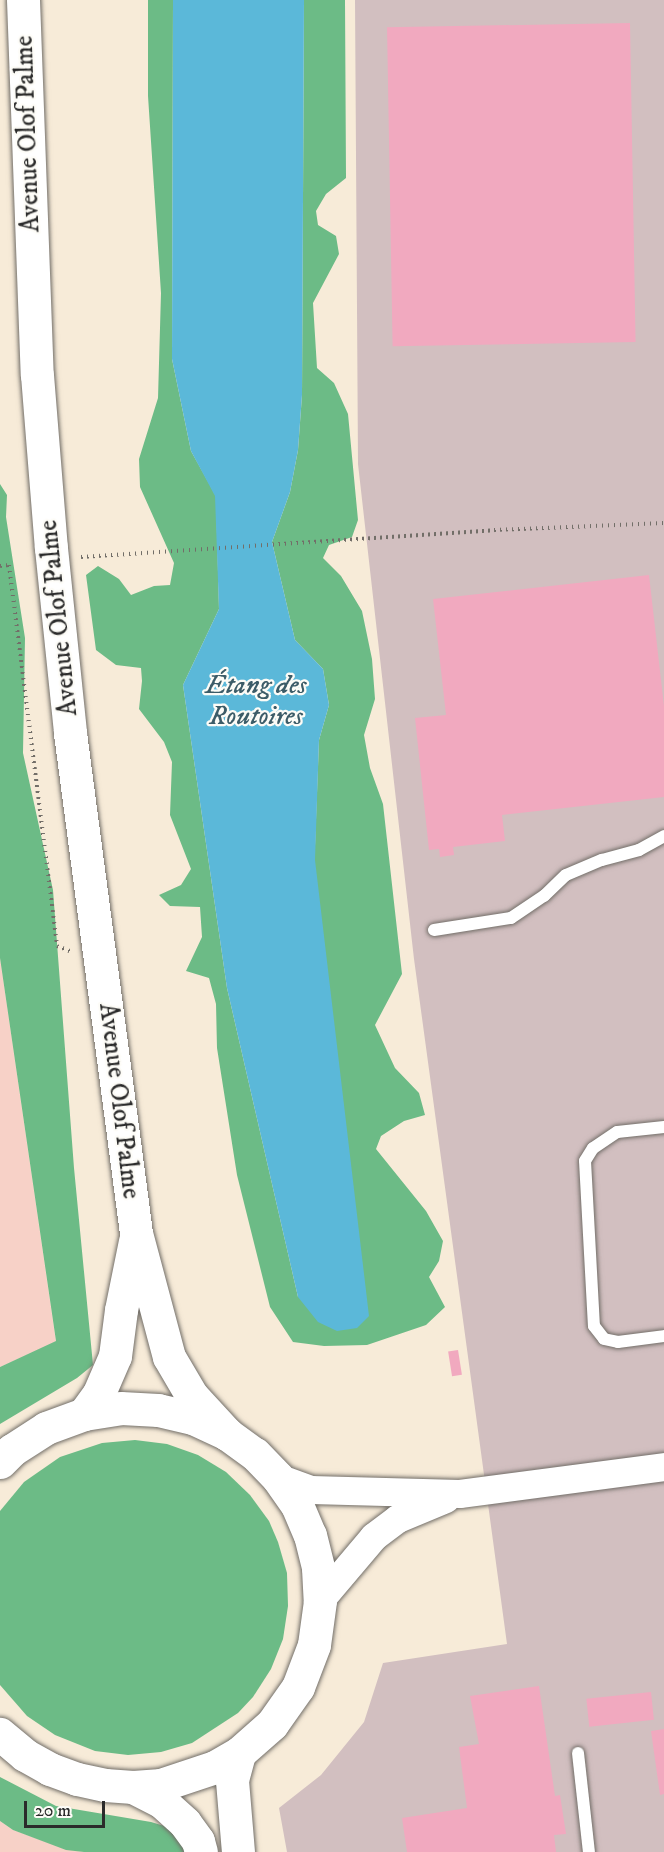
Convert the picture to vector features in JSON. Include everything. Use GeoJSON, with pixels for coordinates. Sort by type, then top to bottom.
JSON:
{"type":"FeatureCollection","features":[{"type":"Feature","properties":{"kind":"main road","name":"Avenue Olof Palme"},"geometry":{"type":"LineString","coordinates":[[24,0],[37,375],[51,548],[70,733],[136,1233],[169,1358],[192,1396],[227,1434]]}},
{"type":"Feature","properties":{"kind":"main road","name":"Avenue Olof Palme"},"geometry":{"type":"LineString","coordinates":[[84,1414],[99,1393],[115,1356],[121,1310],[136,1233]]}},
{"type":"Feature","properties":{"kind":"main road"},"geometry":{"type":"LineString","coordinates":[[0,1734],[25,1755],[50,1769],[77,1779],[133,1787],[161,1785],[188,1778],[239,1753],[272,1724],[298,1687],[314,1645],[320,1601],[318,1568],[310,1535],[297,1505],[278,1478],[255,1454],[227,1434],[193,1418],[158,1410],[121,1408],[84,1414],[46,1428],[4,1454]]}},
{"type":"Feature","properties":{"kind":"main road"},"geometry":{"type":"LineString","coordinates":[[238,1852],[232,1788],[239,1753]]}},
{"type":"Feature","properties":{"kind":"main road"},"geometry":{"type":"LineString","coordinates":[[133,1787],[162,1802],[185,1823],[198,1841],[201,1852]]}},
{"type":"Feature","properties":{"kind":"street"},"geometry":{"type":"LineString","coordinates":[[278,1478],[311,1490],[460,1494],[664,1467]]}},
{"type":"Feature","properties":{"kind":"street"},"geometry":{"type":"LineString","coordinates":[[320,1601],[374,1537],[398,1519],[426,1505],[460,1494]]}},
{"type":"Feature","properties":{"kind":"lane"},"geometry":{"type":"LineString","coordinates":[[434,930],[511,918],[544,896],[566,875],[602,860],[639,850],[664,836]]}},
{"type":"Feature","properties":{"kind":"lane"},"geometry":{"type":"LineString","coordinates":[[664,1127],[616,1132],[593,1148],[585,1161],[594,1326],[604,1339],[618,1342],[664,1336]]}},
{"type":"Feature","properties":{"kind":"lane"},"geometry":{"type":"LineString","coordinates":[[578,1753],[589,1852]]}},
{"type":"Feature","properties":{"kind":"path"},"geometry":{"type":"LineString","coordinates":[[78,557],[494,530],[664,522]]}},
{"type":"Feature","properties":{"kind":"path"},"geometry":{"type":"LineString","coordinates":[[0,566],[9,565],[57,946],[78,954]]}},
{"type":"Feature","properties":{"kind":"shaded area"},"geometry":{"type":"Polygon","coordinates":[[[355,0],[664,0],[664,1852],[287,1852],[279,1808],[321,1775],[364,1722],[383,1663],[507,1644],[414,959],[358,464],[355,0]]]}},
{"type":"Feature","properties":{"kind":"shaded area"},"geometry":{"type":"Polygon","coordinates":[[[0,958],[56,1342],[0,1367],[0,958]]]}},
{"type":"Feature","properties":{"kind":"shaded area"},"geometry":{"type":"Polygon","coordinates":[[[0,1821],[13,1830],[66,1849],[84,1852],[0,1852],[0,1821]]]}},
{"type":"Feature","properties":{"kind":"green space"},"geometry":{"type":"Polygon","coordinates":[[[148,0],[173,0],[172,359],[191,451],[216,496],[219,609],[183,685],[227,988],[298,1297],[319,740],[329,705],[323,669],[295,640],[272,542],[290,492],[298,450],[302,395],[304,0],[345,0],[346,178],[326,194],[316,211],[318,225],[336,236],[339,254],[313,303],[317,368],[334,383],[348,414],[358,520],[352,537],[329,545],[323,558],[341,576],[362,611],[372,659],[375,699],[364,735],[370,768],[383,804],[402,974],[375,1025],[395,1068],[419,1093],[425,1115],[404,1121],[381,1136],[376,1149],[426,1211],[443,1241],[439,1261],[429,1277],[445,1307],[426,1325],[367,1345],[324,1346],[293,1342],[270,1307],[237,1175],[217,1048],[216,1004],[209,978],[186,971],[202,937],[200,907],[170,906],[159,895],[181,885],[191,869],[170,815],[172,762],[164,742],[139,709],[141,668],[116,665],[96,650],[86,575],[98,566],[119,579],[131,595],[154,586],[170,585],[174,563],[140,487],[139,459],[158,398],[161,293],[148,96],[148,0]]]}},
{"type":"Feature","properties":{"kind":"green space"},"geometry":{"type":"Polygon","coordinates":[[[0,484],[7,495],[6,517],[25,638],[23,753],[53,890],[74,1168],[93,1365],[77,1378],[0,1424],[0,1367],[56,1341],[0,958],[0,484]]]}},
{"type":"Feature","properties":{"kind":"green space"},"geometry":{"type":"Polygon","coordinates":[[[135,1440],[167,1444],[198,1455],[226,1472],[250,1495],[269,1521],[278,1542],[287,1573],[288,1606],[283,1639],[271,1669],[253,1697],[238,1713],[192,1743],[161,1752],[128,1755],[95,1751],[55,1735],[27,1716],[0,1685],[0,1511],[24,1482],[60,1457],[102,1443],[135,1440]]]}},
{"type":"Feature","properties":{"kind":"green space"},"geometry":{"type":"Polygon","coordinates":[[[0,1777],[56,1806],[151,1822],[171,1828],[184,1845],[185,1852],[66,1850],[13,1830],[0,1821],[0,1777]]]}},
{"type":"Feature","properties":{"kind":"water","name":"Étang des Routoires"},"geometry":{"type":"Polygon","coordinates":[[[173,0],[304,0],[302,395],[298,450],[290,492],[272,542],[295,640],[323,669],[329,705],[319,740],[315,860],[369,1316],[357,1328],[337,1331],[318,1322],[298,1297],[227,988],[183,685],[219,609],[215,496],[191,451],[172,359],[173,0]]]}},
{"type":"Feature","properties":{"kind":"building"},"geometry":{"type":"Polygon","coordinates":[[[630,23],[636,342],[393,346],[387,27],[630,23]]]}},
{"type":"Feature","properties":{"kind":"building"},"geometry":{"type":"Polygon","coordinates":[[[649,575],[664,706],[664,797],[502,815],[505,841],[453,847],[454,855],[440,857],[439,849],[429,850],[415,718],[446,715],[433,599],[649,575]]]}},
{"type":"Feature","properties":{"kind":"building"},"geometry":{"type":"Polygon","coordinates":[[[458,1350],[462,1375],[452,1376],[448,1352],[458,1350]]]}},
{"type":"Feature","properties":{"kind":"building"},"geometry":{"type":"Polygon","coordinates":[[[539,1686],[555,1796],[560,1795],[566,1834],[554,1835],[556,1852],[407,1852],[402,1818],[467,1808],[459,1747],[479,1744],[470,1696],[539,1686]]]}},
{"type":"Feature","properties":{"kind":"building"},"geometry":{"type":"Polygon","coordinates":[[[651,1692],[654,1720],[589,1727],[586,1699],[651,1692]]]}},
{"type":"Feature","properties":{"kind":"building"},"geometry":{"type":"Polygon","coordinates":[[[664,1729],[664,1794],[660,1795],[651,1731],[664,1729]]]}}]}
